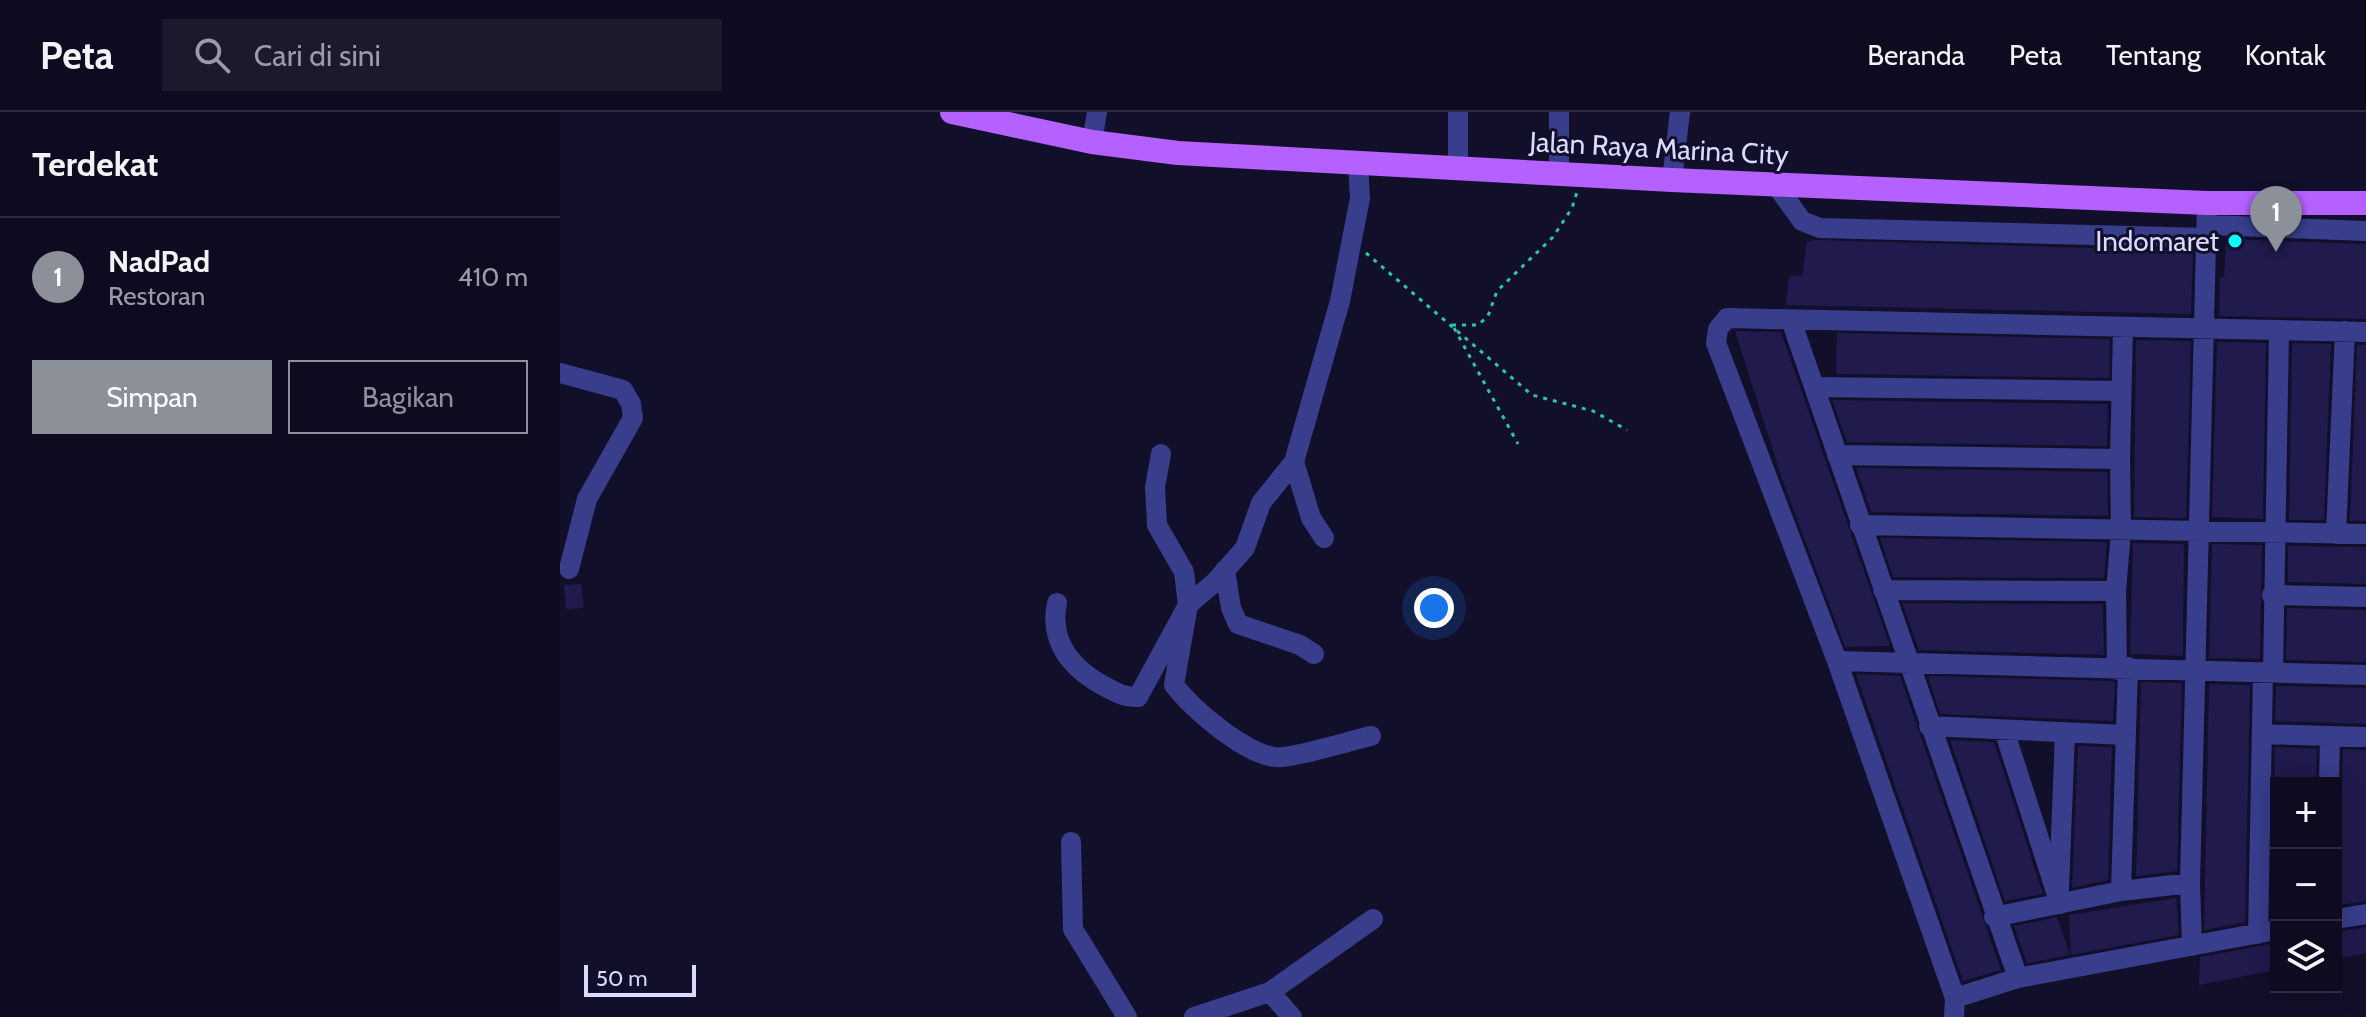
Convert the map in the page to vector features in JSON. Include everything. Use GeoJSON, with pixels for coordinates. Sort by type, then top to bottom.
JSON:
{"type":"FeatureCollection","features":[{"type":"Feature","properties":{"kind":"main road","name":"Jalan Raya Marina City"},"geometry":{"type":"LineString","coordinates":[[952,112],[1092,142],[1178,153],[1776,185],[2207,222],[2366,203]]}},
{"type":"Feature","properties":{"kind":"street"},"geometry":{"type":"LineString","coordinates":[[1092,142],[1097,112]]}},
{"type":"Feature","properties":{"kind":"street"},"geometry":{"type":"LineString","coordinates":[[1458,112],[1458,168]]}},
{"type":"Feature","properties":{"kind":"street"},"geometry":{"type":"LineString","coordinates":[[1559,112],[1570,172]]}},
{"type":"Feature","properties":{"kind":"street"},"geometry":{"type":"LineString","coordinates":[[1672,180],[1680,112]]}},
{"type":"Feature","properties":{"kind":"street"},"geometry":{"type":"LineString","coordinates":[[1057,603],[1054,619],[1058,642],[1072,664],[1088,677],[1128,697],[1138,697],[1188,605],[1245,548],[1261,503],[1294,462],[1340,301],[1360,198],[1358,164]]}},
{"type":"Feature","properties":{"kind":"street"},"geometry":{"type":"LineString","coordinates":[[1776,185],[1802,221],[1820,228],[2207,222],[2366,231]]}},
{"type":"Feature","properties":{"kind":"street"},"geometry":{"type":"LineString","coordinates":[[2192,946],[2190,883],[2207,222]]}},
{"type":"Feature","properties":{"kind":"street"},"geometry":{"type":"LineString","coordinates":[[2279,331],[2275,533],[2262,734],[2267,932],[2018,978],[1954,1008],[1837,661],[1716,343],[1718,329],[1727,318],[2366,332]]}},
{"type":"Feature","properties":{"kind":"street"},"geometry":{"type":"LineString","coordinates":[[1791,320],[1994,917],[2018,978]]}},
{"type":"Feature","properties":{"kind":"street"},"geometry":{"type":"LineString","coordinates":[[2121,891],[2125,735],[2116,591],[2121,531],[2123,328]]}},
{"type":"Feature","properties":{"kind":"street"},"geometry":{"type":"LineString","coordinates":[[2336,534],[2345,331]]}},
{"type":"Feature","properties":{"kind":"street"},"geometry":{"type":"LineString","coordinates":[[560,373],[623,390],[631,404],[633,418],[587,499],[569,569]]}},
{"type":"Feature","properties":{"kind":"street"},"geometry":{"type":"LineString","coordinates":[[1814,387],[2121,391]]}},
{"type":"Feature","properties":{"kind":"street"},"geometry":{"type":"LineString","coordinates":[[1161,454],[1155,487],[1157,525],[1184,572],[1188,605],[1174,685],[1186,700],[1222,729],[1253,749],[1276,758],[1371,736]]}},
{"type":"Feature","properties":{"kind":"street"},"geometry":{"type":"LineString","coordinates":[[1837,455],[2120,459]]}},
{"type":"Feature","properties":{"kind":"street"},"geometry":{"type":"LineString","coordinates":[[1294,462],[1311,518],[1324,538]]}},
{"type":"Feature","properties":{"kind":"street"},"geometry":{"type":"LineString","coordinates":[[1860,525],[2366,534]]}},
{"type":"Feature","properties":{"kind":"street"},"geometry":{"type":"LineString","coordinates":[[1225,570],[1231,608],[1238,624],[1300,645],[1314,654]]}},
{"type":"Feature","properties":{"kind":"street"},"geometry":{"type":"LineString","coordinates":[[1883,590],[2116,591]]}},
{"type":"Feature","properties":{"kind":"street"},"geometry":{"type":"LineString","coordinates":[[2272,595],[2366,597]]}},
{"type":"Feature","properties":{"kind":"street"},"geometry":{"type":"LineString","coordinates":[[1837,661],[2366,675]]}},
{"type":"Feature","properties":{"kind":"street"},"geometry":{"type":"LineString","coordinates":[[1929,726],[2125,735]]}},
{"type":"Feature","properties":{"kind":"street"},"geometry":{"type":"LineString","coordinates":[[2004,730],[2059,904]]}},
{"type":"Feature","properties":{"kind":"street"},"geometry":{"type":"LineString","coordinates":[[2059,904],[2065,733]]}},
{"type":"Feature","properties":{"kind":"street"},"geometry":{"type":"LineString","coordinates":[[2262,734],[2366,737]]}},
{"type":"Feature","properties":{"kind":"street"},"geometry":{"type":"LineString","coordinates":[[2329,777],[2330,736]]}},
{"type":"Feature","properties":{"kind":"street"},"geometry":{"type":"LineString","coordinates":[[1071,842],[1073,929],[1127,1017]]}},
{"type":"Feature","properties":{"kind":"street"},"geometry":{"type":"LineString","coordinates":[[1994,917],[2121,891],[2190,883]]}},
{"type":"Feature","properties":{"kind":"street"},"geometry":{"type":"LineString","coordinates":[[2342,918],[2366,914]]}},
{"type":"Feature","properties":{"kind":"street"},"geometry":{"type":"LineString","coordinates":[[1194,1017],[1270,992],[1373,919]]}},
{"type":"Feature","properties":{"kind":"street"},"geometry":{"type":"LineString","coordinates":[[1270,992],[1292,1017]]}},
{"type":"Feature","properties":{"kind":"path"},"geometry":{"type":"LineString","coordinates":[[1452,325],[1478,325],[1488,316],[1497,291],[1553,237],[1572,208],[1570,172]]}},
{"type":"Feature","properties":{"kind":"path"},"geometry":{"type":"LineString","coordinates":[[1352,242],[1532,395],[1593,411],[1627,430]]}},
{"type":"Feature","properties":{"kind":"path"},"geometry":{"type":"LineString","coordinates":[[1452,325],[1518,444]]}},
{"type":"Feature","properties":{"kind":"building"},"geometry":{"type":"Polygon","coordinates":[[[2226,239],[2366,244],[2366,319],[2219,316],[2220,277],[2224,277],[2226,239]]]}},
{"type":"Feature","properties":{"kind":"building"},"geometry":{"type":"Polygon","coordinates":[[[1807,242],[2193,251],[2191,314],[1786,305],[1789,276],[1802,276],[1807,242]]]}},
{"type":"Feature","properties":{"kind":"building"},"geometry":{"type":"Polygon","coordinates":[[[1735,331],[1781,332],[1890,646],[1845,647],[1782,479],[1735,331]]]}},
{"type":"Feature","properties":{"kind":"building"},"geometry":{"type":"Polygon","coordinates":[[[1837,333],[2110,339],[2109,378],[1836,374],[1837,333]]]}},
{"type":"Feature","properties":{"kind":"building"},"geometry":{"type":"Polygon","coordinates":[[[2136,340],[2191,341],[2186,518],[2134,517],[2136,340]]]}},
{"type":"Feature","properties":{"kind":"building"},"geometry":{"type":"Polygon","coordinates":[[[2217,342],[2266,343],[2263,519],[2212,517],[2217,342]]]}},
{"type":"Feature","properties":{"kind":"building"},"geometry":{"type":"Polygon","coordinates":[[[2292,343],[2331,344],[2324,520],[2289,520],[2292,343]]]}},
{"type":"Feature","properties":{"kind":"building"},"geometry":{"type":"Polygon","coordinates":[[[2357,345],[2366,345],[2366,521],[2350,521],[2357,345]]]}},
{"type":"Feature","properties":{"kind":"building"},"geometry":{"type":"Polygon","coordinates":[[[1832,400],[2108,404],[2107,446],[1847,442],[1832,400]]]}},
{"type":"Feature","properties":{"kind":"building"},"geometry":{"type":"Polygon","coordinates":[[[1856,468],[2107,472],[2108,516],[1871,512],[1856,468]]]}},
{"type":"Feature","properties":{"kind":"building"},"geometry":{"type":"Polygon","coordinates":[[[1880,538],[2107,542],[2104,578],[1893,577],[1880,538]]]}},
{"type":"Feature","properties":{"kind":"building"},"geometry":{"type":"Polygon","coordinates":[[[2133,543],[2184,544],[2183,656],[2130,654],[2133,543]]]}},
{"type":"Feature","properties":{"kind":"building"},"geometry":{"type":"Polygon","coordinates":[[[2212,544],[2262,545],[2260,659],[2209,658],[2212,544]]]}},
{"type":"Feature","properties":{"kind":"building"},"geometry":{"type":"Polygon","coordinates":[[[2288,546],[2366,547],[2366,584],[2288,582],[2288,546]]]}},
{"type":"Feature","properties":{"kind":"building"},"geometry":{"type":"Polygon","coordinates":[[[581,584],[584,608],[566,609],[564,585],[581,584]]]}},
{"type":"Feature","properties":{"kind":"building"},"geometry":{"type":"Polygon","coordinates":[[[1902,603],[2103,604],[2104,655],[1919,650],[1902,603]]]}},
{"type":"Feature","properties":{"kind":"building"},"geometry":{"type":"Polygon","coordinates":[[[2287,608],[2366,610],[2366,662],[2286,660],[2287,608]]]}},
{"type":"Feature","properties":{"kind":"building"},"geometry":{"type":"Polygon","coordinates":[[[1856,674],[1900,676],[2001,970],[1963,981],[1856,674]]]}},
{"type":"Feature","properties":{"kind":"building"},"geometry":{"type":"Polygon","coordinates":[[[1928,676],[2111,681],[2115,682],[2113,721],[1940,714],[1928,676]]]}},
{"type":"Feature","properties":{"kind":"building"},"geometry":{"type":"Polygon","coordinates":[[[2141,682],[2182,683],[2177,871],[2136,876],[2141,682]]]}},
{"type":"Feature","properties":{"kind":"building"},"geometry":{"type":"Polygon","coordinates":[[[2209,684],[2250,685],[2245,922],[2204,930],[2209,684]]]}},
{"type":"Feature","properties":{"kind":"building"},"geometry":{"type":"Polygon","coordinates":[[[2276,686],[2366,688],[2366,724],[2275,721],[2276,686]]]}},
{"type":"Feature","properties":{"kind":"building"},"geometry":{"type":"Polygon","coordinates":[[[1950,740],[1994,742],[2043,894],[2005,901],[1950,740]]]}},
{"type":"Feature","properties":{"kind":"building"},"geometry":{"type":"Polygon","coordinates":[[[2078,746],[2112,747],[2108,880],[2072,888],[2078,746]]]}},
{"type":"Feature","properties":{"kind":"building"},"geometry":{"type":"Polygon","coordinates":[[[2275,747],[2317,749],[2316,777],[2274,777],[2275,747]]]}},
{"type":"Feature","properties":{"kind":"building"},"geometry":{"type":"Polygon","coordinates":[[[2343,749],[2366,750],[2366,901],[2342,905],[2342,849],[2343,749]]]}},
{"type":"Feature","properties":{"kind":"building"},"geometry":{"type":"Polygon","coordinates":[[[2176,898],[2179,935],[2071,955],[2069,915],[2176,898]]]}},
{"type":"Feature","properties":{"kind":"building"},"geometry":{"type":"Polygon","coordinates":[[[2057,917],[2070,955],[2027,963],[2014,926],[2057,917]]]}},
{"type":"Feature","properties":{"kind":"building"},"geometry":{"type":"Polygon","coordinates":[[[2366,927],[2366,953],[2342,958],[2342,931],[2366,927]]]}},
{"type":"Feature","properties":{"kind":"building"},"geometry":{"type":"Polygon","coordinates":[[[2270,944],[2270,971],[2199,985],[2200,957],[2270,944]]]}},
{"type":"Feature","properties":{"kind":"place","name":"Indomaret"},"geometry":{"type":"Point","coordinates":[2235,241]}},
{"type":"Feature","properties":{"kind":"place","name":"NadPad"},"geometry":{"type":"Point","coordinates":[2276,252]}}]}
